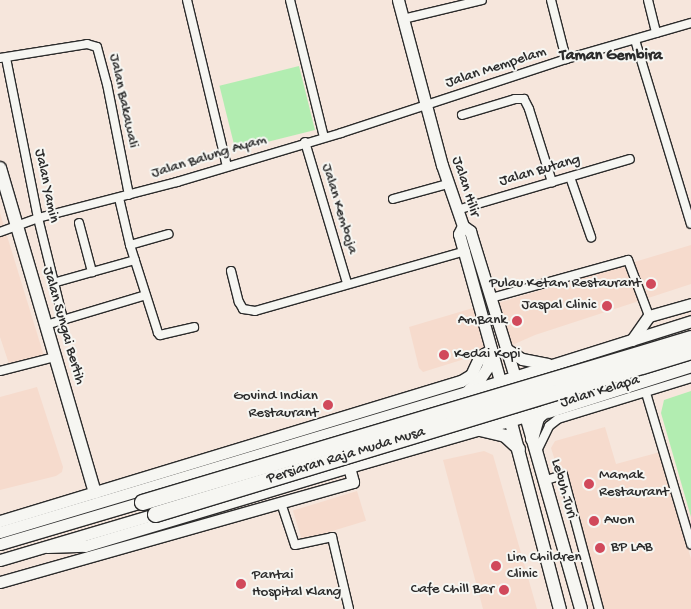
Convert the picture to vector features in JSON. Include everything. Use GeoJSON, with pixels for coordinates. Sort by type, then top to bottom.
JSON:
{"type":"FeatureCollection","features":[{"type":"Feature","properties":{"kind":"highway","name":"Persiaran Raja Muda Musa"},"geometry":{"type":"LineString","coordinates":[[142,502],[691,338]]}},
{"type":"Feature","properties":{"kind":"highway","name":"Persiaran Raja Muda Musa"},"geometry":{"type":"LineString","coordinates":[[155,514],[691,351]]}},
{"type":"Feature","properties":{"kind":"highway"},"geometry":{"type":"LineString","coordinates":[[547,410],[598,400],[691,364]]}},
{"type":"Feature","properties":{"kind":"main road","name":"Jalan Hilir"},"geometry":{"type":"LineString","coordinates":[[398,0],[425,106],[448,184],[457,210],[466,228],[460,234],[470,250],[491,298],[514,377]]}},
{"type":"Feature","properties":{"kind":"main road","name":"Jalan Sungai Bertih"},"geometry":{"type":"LineString","coordinates":[[0,168],[95,492]]}},
{"type":"Feature","properties":{"kind":"main road","name":"Jalan Hilir"},"geometry":{"type":"LineString","coordinates":[[470,250],[491,350],[500,382]]}},
{"type":"Feature","properties":{"kind":"main road"},"geometry":{"type":"LineString","coordinates":[[632,340],[650,316],[691,304]]}},
{"type":"Feature","properties":{"kind":"main road"},"geometry":{"type":"LineString","coordinates":[[0,532],[500,382],[589,352],[691,321]]}},
{"type":"Feature","properties":{"kind":"main road"},"geometry":{"type":"LineString","coordinates":[[506,349],[522,359],[552,364]]}},
{"type":"Feature","properties":{"kind":"main road"},"geometry":{"type":"LineString","coordinates":[[466,392],[479,380],[487,368],[491,350]]}},
{"type":"Feature","properties":{"kind":"main road"},"geometry":{"type":"LineString","coordinates":[[0,521],[461,381],[471,374],[480,356],[491,350]]}},
{"type":"Feature","properties":{"kind":"main road"},"geometry":{"type":"LineString","coordinates":[[589,352],[573,364],[569,376],[572,388],[598,400]]}},
{"type":"Feature","properties":{"kind":"main road","name":"Lebuh Turi"},"geometry":{"type":"LineString","coordinates":[[514,377],[580,609]]}},
{"type":"Feature","properties":{"kind":"main road"},"geometry":{"type":"LineString","coordinates":[[500,382],[560,609]]}},
{"type":"Feature","properties":{"kind":"main road"},"geometry":{"type":"LineString","coordinates":[[444,399],[470,400],[476,405],[476,418],[456,435]]}},
{"type":"Feature","properties":{"kind":"main road"},"geometry":{"type":"LineString","coordinates":[[47,546],[85,546],[349,466],[547,410]]}},
{"type":"Feature","properties":{"kind":"main road"},"geometry":{"type":"LineString","coordinates":[[532,439],[538,418],[547,410]]}},
{"type":"Feature","properties":{"kind":"main road"},"geometry":{"type":"LineString","coordinates":[[480,430],[505,436],[519,449]]}},
{"type":"Feature","properties":{"kind":"main road"},"geometry":{"type":"LineString","coordinates":[[254,444],[313,437]]}},
{"type":"Feature","properties":{"kind":"main road"},"geometry":{"type":"LineString","coordinates":[[0,582],[353,482],[349,466]]}},
{"type":"Feature","properties":{"kind":"main road","name":"Persiaran Raja Muda Musa"},"geometry":{"type":"LineString","coordinates":[[0,544],[142,502]]}},
{"type":"Feature","properties":{"kind":"main road"},"geometry":{"type":"LineString","coordinates":[[204,525],[207,509]]}},
{"type":"Feature","properties":{"kind":"main road","name":"Persiaran Raja Muda Musa"},"geometry":{"type":"LineString","coordinates":[[0,560],[155,514]]}},
{"type":"Feature","properties":{"kind":"street"},"geometry":{"type":"LineString","coordinates":[[187,0],[227,166]]}},
{"type":"Feature","properties":{"kind":"street"},"geometry":{"type":"LineString","coordinates":[[290,0],[324,137]]}},
{"type":"Feature","properties":{"kind":"street"},"geometry":{"type":"LineString","coordinates":[[403,19],[482,0]]}},
{"type":"Feature","properties":{"kind":"street"},"geometry":{"type":"LineString","coordinates":[[552,0],[566,59]]}},
{"type":"Feature","properties":{"kind":"street"},"geometry":{"type":"LineString","coordinates":[[648,0],[656,33]]}},
{"type":"Feature","properties":{"kind":"street","name":"Jalan Mempelam"},"geometry":{"type":"LineString","coordinates":[[425,106],[566,59],[691,23]]}},
{"type":"Feature","properties":{"kind":"street"},"geometry":{"type":"LineString","coordinates":[[635,40],[691,224]]}},
{"type":"Feature","properties":{"kind":"street","name":"Jalan Bakawali"},"geometry":{"type":"LineString","coordinates":[[3,58],[93,45],[97,48],[107,84],[129,195]]}},
{"type":"Feature","properties":{"kind":"street","name":"Jalan Yamin"},"geometry":{"type":"LineString","coordinates":[[3,58],[38,218],[64,319]]}},
{"type":"Feature","properties":{"kind":"street"},"geometry":{"type":"LineString","coordinates":[[462,116],[515,99],[524,99],[527,103],[552,182]]}},
{"type":"Feature","properties":{"kind":"street","name":"Jalan Balung Ayam"},"geometry":{"type":"LineString","coordinates":[[0,232],[38,218],[119,198],[425,106]]}},
{"type":"Feature","properties":{"kind":"street","name":"Jalan Kemboja"},"geometry":{"type":"LineString","coordinates":[[305,142],[347,283]]}},
{"type":"Feature","properties":{"kind":"street","name":"Jalan Butang"},"geometry":{"type":"LineString","coordinates":[[457,210],[630,159]]}},
{"type":"Feature","properties":{"kind":"street"},"geometry":{"type":"LineString","coordinates":[[570,177],[591,237]]}},
{"type":"Feature","properties":{"kind":"street"},"geometry":{"type":"LineString","coordinates":[[393,199],[448,184]]}},
{"type":"Feature","properties":{"kind":"street"},"geometry":{"type":"LineString","coordinates":[[119,198],[130,245],[158,333],[160,335],[194,327]]}},
{"type":"Feature","properties":{"kind":"street"},"geometry":{"type":"LineString","coordinates":[[79,224],[92,272]]}},
{"type":"Feature","properties":{"kind":"street"},"geometry":{"type":"LineString","coordinates":[[130,245],[168,234]]}},
{"type":"Feature","properties":{"kind":"street"},"geometry":{"type":"LineString","coordinates":[[231,271],[239,302],[243,309],[249,312],[470,250]]}},
{"type":"Feature","properties":{"kind":"street"},"geometry":{"type":"LineString","coordinates":[[53,282],[135,260]]}},
{"type":"Feature","properties":{"kind":"street"},"geometry":{"type":"LineString","coordinates":[[491,298],[628,260],[650,316]]}},
{"type":"Feature","properties":{"kind":"street"},"geometry":{"type":"LineString","coordinates":[[46,325],[146,295]]}},
{"type":"Feature","properties":{"kind":"street"},"geometry":{"type":"LineString","coordinates":[[0,371],[55,357]]}},
{"type":"Feature","properties":{"kind":"street","name":"Jalan Kelapa"},"geometry":{"type":"LineString","coordinates":[[536,454],[549,426],[558,419],[598,400],[646,392],[691,378]]}},
{"type":"Feature","properties":{"kind":"street"},"geometry":{"type":"LineString","coordinates":[[646,392],[691,544]]}},
{"type":"Feature","properties":{"kind":"street","name":"Lebuh Turi"},"geometry":{"type":"LineString","coordinates":[[543,480],[563,475],[599,609]]}},
{"type":"Feature","properties":{"kind":"street"},"geometry":{"type":"LineString","coordinates":[[281,503],[295,545],[332,537],[349,609]]}},
{"type":"Feature","properties":{"kind":"shaded area"},"geometry":{"type":"Polygon","coordinates":[[[0,213],[44,356],[9,364],[0,337],[0,213]]]}},
{"type":"Feature","properties":{"kind":"shaded area"},"geometry":{"type":"Polygon","coordinates":[[[691,245],[691,284],[535,335],[510,346],[498,303],[691,245]]]}},
{"type":"Feature","properties":{"kind":"shaded area"},"geometry":{"type":"Polygon","coordinates":[[[473,308],[485,348],[474,356],[423,372],[419,368],[409,327],[473,308]]]}},
{"type":"Feature","properties":{"kind":"shaded area"},"geometry":{"type":"Polygon","coordinates":[[[37,387],[63,467],[62,472],[56,476],[0,490],[0,397],[37,387]]]}},
{"type":"Feature","properties":{"kind":"shaded area"},"geometry":{"type":"Polygon","coordinates":[[[605,427],[616,464],[660,452],[691,559],[691,609],[603,609],[565,468],[558,470],[551,448],[555,441],[605,427]]]}},
{"type":"Feature","properties":{"kind":"shaded area"},"geometry":{"type":"Polygon","coordinates":[[[484,451],[493,455],[537,609],[483,609],[443,460],[484,451]]]}},
{"type":"Feature","properties":{"kind":"shaded area"},"geometry":{"type":"Polygon","coordinates":[[[357,491],[366,521],[302,540],[293,511],[357,491]]]}},
{"type":"Feature","properties":{"kind":"green space"},"geometry":{"type":"Polygon","coordinates":[[[299,66],[315,130],[235,150],[219,86],[299,66]]]}},
{"type":"Feature","properties":{"kind":"green space"},"geometry":{"type":"Polygon","coordinates":[[[691,391],[691,517],[661,413],[664,400],[691,391]]]}},
{"type":"Feature","properties":{"kind":"place","name":"Pulau Ketam Restaurant"},"geometry":{"type":"Point","coordinates":[651,284]}},
{"type":"Feature","properties":{"kind":"place","name":"Jaspal Clinic"},"geometry":{"type":"Point","coordinates":[607,306]}},
{"type":"Feature","properties":{"kind":"place","name":"AmBank"},"geometry":{"type":"Point","coordinates":[517,321]}},
{"type":"Feature","properties":{"kind":"place","name":"Kedai Kopi"},"geometry":{"type":"Point","coordinates":[444,355]}},
{"type":"Feature","properties":{"kind":"place","name":"Govind Indian Restaurant"},"geometry":{"type":"Point","coordinates":[328,405]}},
{"type":"Feature","properties":{"kind":"place","name":"Mamak Restaurant"},"geometry":{"type":"Point","coordinates":[589,484]}},
{"type":"Feature","properties":{"kind":"place","name":"Avon"},"geometry":{"type":"Point","coordinates":[594,521]}},
{"type":"Feature","properties":{"kind":"place","name":"BP LAB"},"geometry":{"type":"Point","coordinates":[600,548]}},
{"type":"Feature","properties":{"kind":"place","name":"Lim Children Clinic"},"geometry":{"type":"Point","coordinates":[496,566]}},
{"type":"Feature","properties":{"kind":"place","name":"Pantai Hospital Klang"},"geometry":{"type":"Point","coordinates":[241,584]}},
{"type":"Feature","properties":{"kind":"place","name":"Cafe Chill Bar"},"geometry":{"type":"Point","coordinates":[504,590]}},
{"type":"Feature","properties":{"kind":"district","name":"Taman Gembira"},"geometry":{"type":"Point","coordinates":[611,57]}}]}
